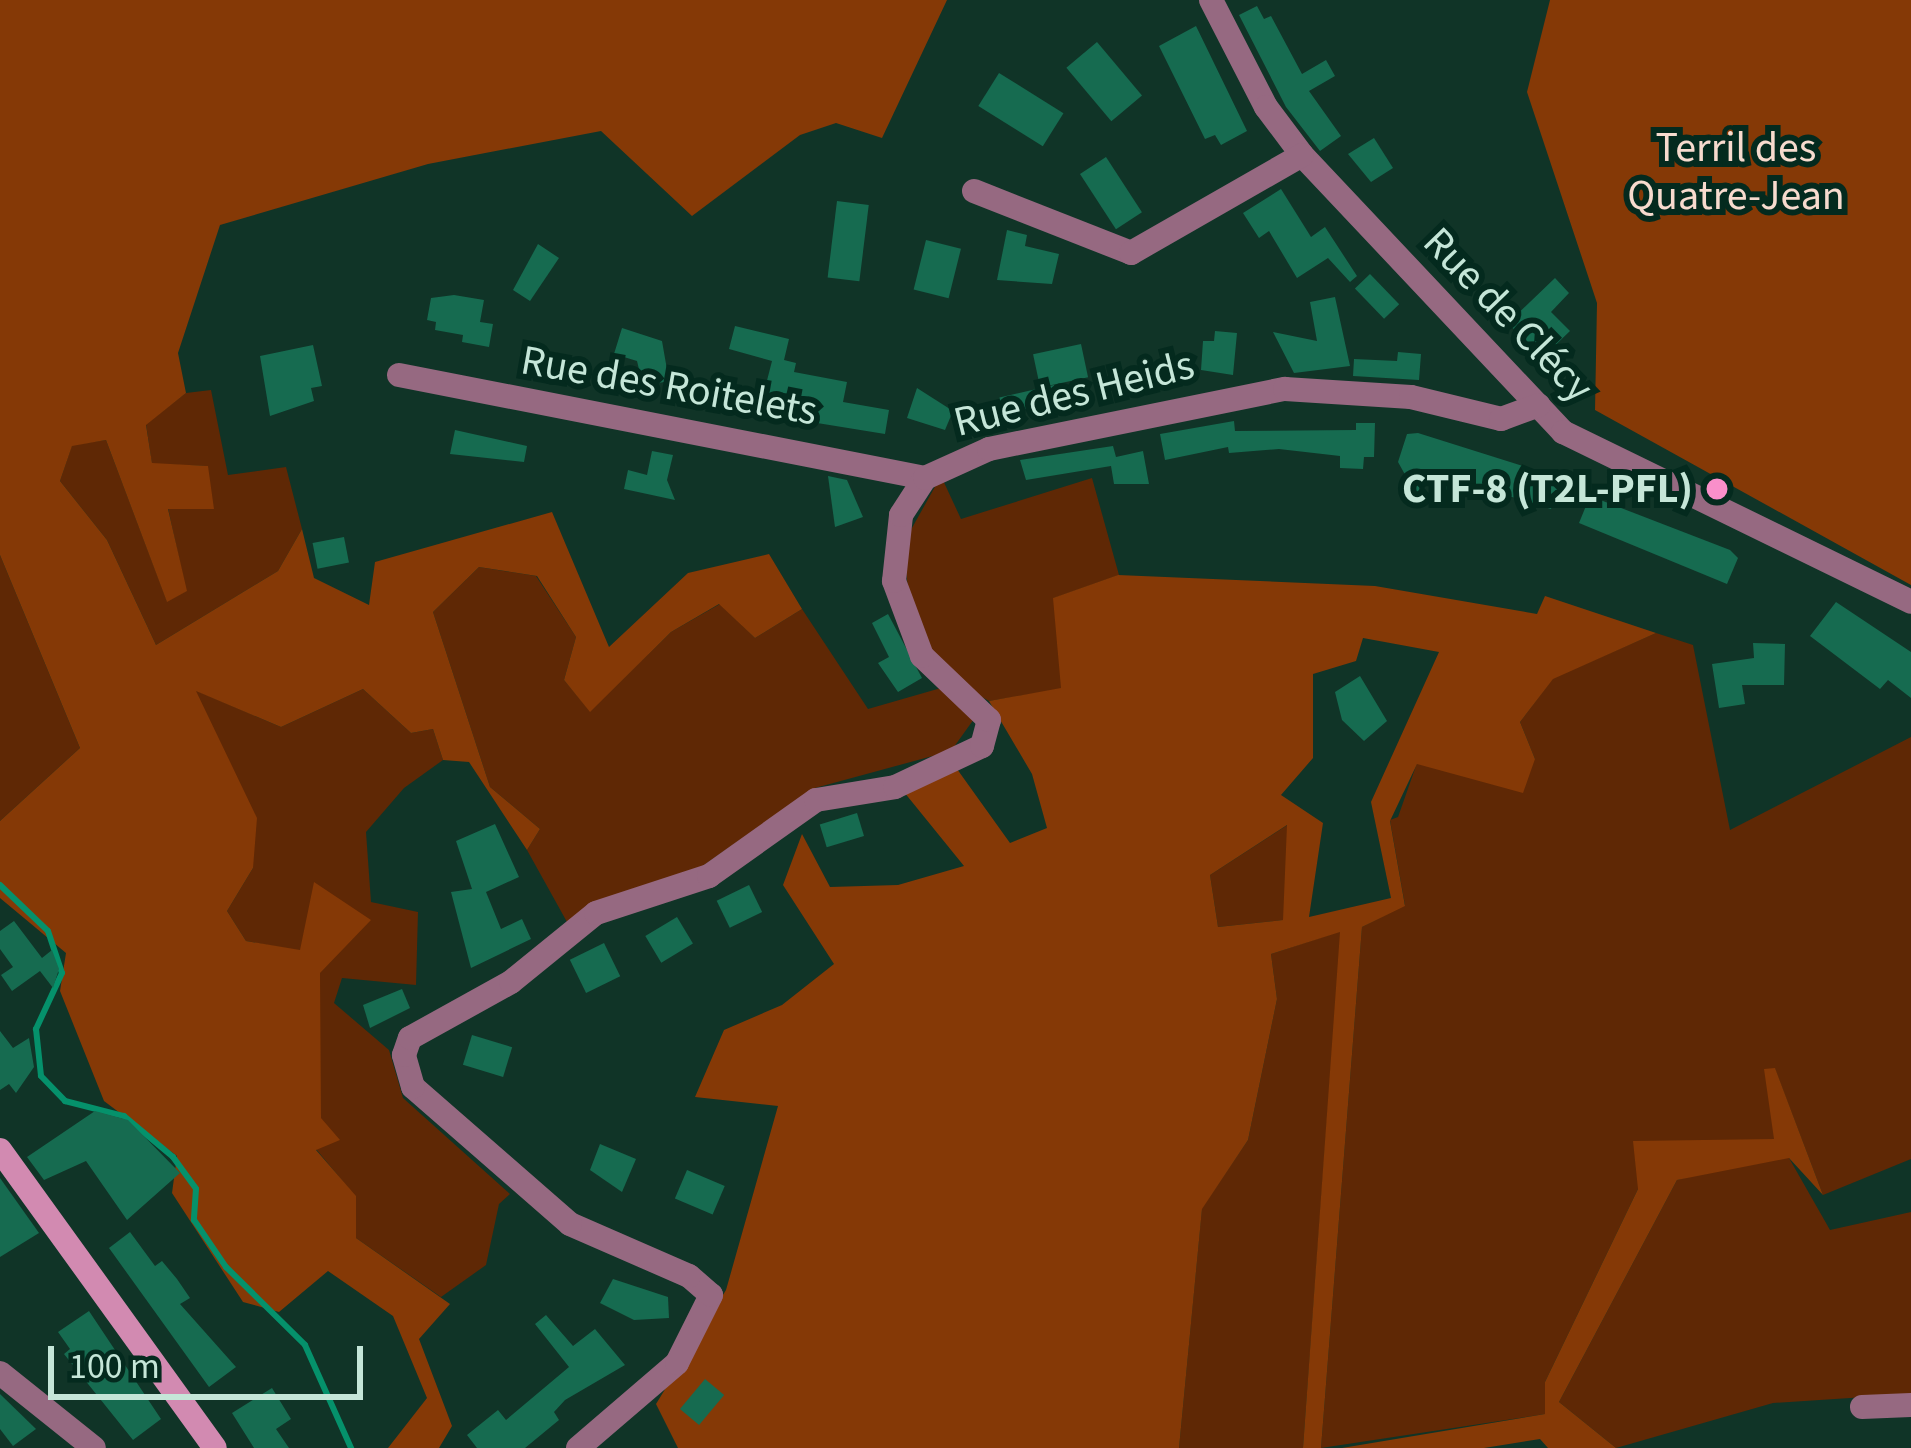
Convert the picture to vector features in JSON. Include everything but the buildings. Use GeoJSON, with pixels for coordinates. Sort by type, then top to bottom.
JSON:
{"type":"FeatureCollection","features":[{"type":"Feature","properties":{"kind":"street","name":"Rue de Clécy"},"geometry":{"type":"LineString","coordinates":[[1211,0],[1266,107],[1302,155],[1563,432],[1618,464],[1911,602]]}},
{"type":"Feature","properties":{"kind":"street"},"geometry":{"type":"LineString","coordinates":[[974,191],[1131,253],[1302,155]]}},
{"type":"Feature","properties":{"kind":"street","name":"Rue des Roitelets"},"geometry":{"type":"LineString","coordinates":[[399,375],[925,478]]}},
{"type":"Feature","properties":{"kind":"street","name":"Rue des Heids"},"geometry":{"type":"LineString","coordinates":[[578,1448],[677,1363],[711,1294],[689,1276],[570,1224],[413,1088],[404,1055],[410,1038],[511,982],[596,914],[709,876],[816,800],[895,787],[982,746],[989,720],[922,656],[894,581],[901,515],[925,478],[989,449],[1285,389],[1411,397],[1501,419],[1539,405]]}},
{"type":"Feature","properties":{"kind":"street"},"geometry":{"type":"LineString","coordinates":[[0,1150],[214,1448]]}},
{"type":"Feature","properties":{"kind":"street"},"geometry":{"type":"LineString","coordinates":[[0,1373],[94,1448]]}},
{"type":"Feature","properties":{"kind":"street"},"geometry":{"type":"LineString","coordinates":[[1862,1407],[1911,1405]]}},
{"type":"Feature","properties":{"kind":"shaded area"},"geometry":{"type":"Polygon","coordinates":[[[211,390],[228,475],[286,467],[302,529],[278,571],[156,645],[107,540],[60,481],[72,445],[106,440],[167,601],[186,591],[168,508],[207,466],[152,464],[146,424],[186,393],[211,390]]]}},
{"type":"Feature","properties":{"kind":"shaded area"},"geometry":{"type":"Polygon","coordinates":[[[941,476],[961,519],[1092,478],[1119,575],[1054,598],[1062,689],[989,701],[950,679],[911,615],[903,544],[941,476]]]}},
{"type":"Feature","properties":{"kind":"shaded area"},"geometry":{"type":"Polygon","coordinates":[[[0,555],[80,748],[0,821],[0,555]]]}},
{"type":"Feature","properties":{"kind":"shaded area"},"geometry":{"type":"Polygon","coordinates":[[[479,567],[536,576],[576,637],[564,680],[590,711],[671,632],[720,604],[755,638],[802,609],[868,709],[941,688],[974,719],[951,751],[815,788],[691,874],[567,922],[527,850],[540,829],[490,787],[433,612],[479,567]]]}},
{"type":"Feature","properties":{"kind":"shaded area"},"geometry":{"type":"Polygon","coordinates":[[[1656,633],[1693,645],[1730,830],[1911,737],[1911,1159],[1823,1195],[1775,1069],[1765,1069],[1775,1139],[1638,1189],[1545,1382],[1545,1414],[1321,1448],[1362,927],[1405,905],[1390,820],[1398,817],[1417,763],[1535,759],[1520,722],[1553,678],[1656,633]]]}},
{"type":"Feature","properties":{"kind":"shaded area"},"geometry":{"type":"Polygon","coordinates":[[[363,689],[411,733],[433,729],[443,760],[404,788],[366,832],[371,902],[418,912],[416,985],[342,978],[334,1003],[389,1050],[403,1098],[510,1194],[499,1204],[486,1265],[441,1297],[356,1238],[355,1196],[316,1149],[320,973],[300,951],[246,941],[227,911],[253,868],[195,690],[281,727],[363,689]]]}},
{"type":"Feature","properties":{"kind":"shaded area"},"geometry":{"type":"Polygon","coordinates":[[[1289,824],[1284,920],[1218,927],[1210,875],[1289,824]]]}},
{"type":"Feature","properties":{"kind":"shaded area"},"geometry":{"type":"Polygon","coordinates":[[[1341,931],[1303,1448],[1179,1448],[1202,1208],[1248,1140],[1277,999],[1271,954],[1341,931]]]}},
{"type":"Feature","properties":{"kind":"shaded area"},"geometry":{"type":"Polygon","coordinates":[[[1765,1158],[1789,1158],[1830,1230],[1911,1212],[1911,1394],[1773,1403],[1616,1448],[1559,1402],[1677,1180],[1765,1158]]]}},
{"type":"Feature","properties":{"kind":"green space"},"geometry":{"type":"Polygon","coordinates":[[[0,0],[947,0],[882,138],[836,123],[800,135],[692,216],[601,131],[428,164],[220,225],[178,353],[186,393],[146,425],[152,463],[208,466],[214,509],[168,509],[187,591],[167,602],[106,440],[72,446],[60,481],[107,540],[156,645],[278,571],[302,529],[314,578],[369,605],[375,562],[552,512],[609,647],[688,573],[769,554],[802,609],[755,638],[719,604],[671,632],[590,712],[564,680],[576,637],[537,576],[479,567],[433,612],[490,787],[540,829],[527,850],[469,762],[443,760],[433,729],[411,733],[363,689],[281,727],[196,691],[257,818],[253,868],[227,911],[246,941],[300,950],[314,882],[371,920],[320,973],[321,1118],[340,1140],[316,1150],[356,1196],[356,1238],[450,1304],[419,1339],[452,1426],[439,1448],[388,1448],[427,1398],[393,1316],[328,1271],[279,1312],[243,1302],[172,1193],[177,1156],[104,1101],[60,991],[66,953],[0,898],[0,821],[80,748],[0,555],[0,0]]]}},
{"type":"Feature","properties":{"kind":"green space","name":"Terril des Quatre-Jean"},"geometry":{"type":"Polygon","coordinates":[[[1550,0],[1911,0],[1911,585],[1595,410],[1597,303],[1527,92],[1550,0]]]}},
{"type":"Feature","properties":{"kind":"green space"},"geometry":{"type":"Polygon","coordinates":[[[1118,575],[1375,586],[1537,614],[1545,596],[1656,633],[1553,679],[1520,722],[1535,759],[1523,793],[1417,764],[1390,821],[1405,906],[1362,927],[1321,1448],[1303,1448],[1340,932],[1271,954],[1277,999],[1248,1140],[1202,1209],[1179,1448],[678,1448],[656,1404],[726,1290],[778,1106],[695,1097],[724,1030],[782,1005],[834,964],[783,885],[802,834],[830,887],[898,885],[964,866],[904,792],[957,769],[1010,843],[1047,828],[1032,774],[989,701],[1061,688],[1053,598],[1118,575]],[[1363,638],[1356,661],[1313,674],[1313,758],[1281,795],[1323,823],[1309,917],[1391,898],[1371,802],[1439,652],[1363,638]],[[1287,825],[1210,875],[1218,927],[1283,920],[1287,825]]]}},
{"type":"Feature","properties":{"kind":"green space"},"geometry":{"type":"Polygon","coordinates":[[[1775,1068],[1823,1195],[1789,1158],[1677,1180],[1559,1402],[1616,1448],[1548,1448],[1540,1439],[1484,1448],[1342,1448],[1545,1414],[1545,1382],[1638,1189],[1633,1141],[1774,1139],[1764,1069],[1775,1068]]]}},
{"type":"Feature","properties":{"kind":"waterway"},"geometry":{"type":"LineString","coordinates":[[0,885],[48,931],[62,973],[36,1029],[41,1076],[65,1101],[124,1116],[173,1157],[196,1189],[194,1220],[226,1267],[305,1345],[351,1448]]}},
{"type":"Feature","properties":{"kind":"place","name":"CTF-8 (T2L-PFL)"},"geometry":{"type":"Point","coordinates":[1717,489]}}]}
